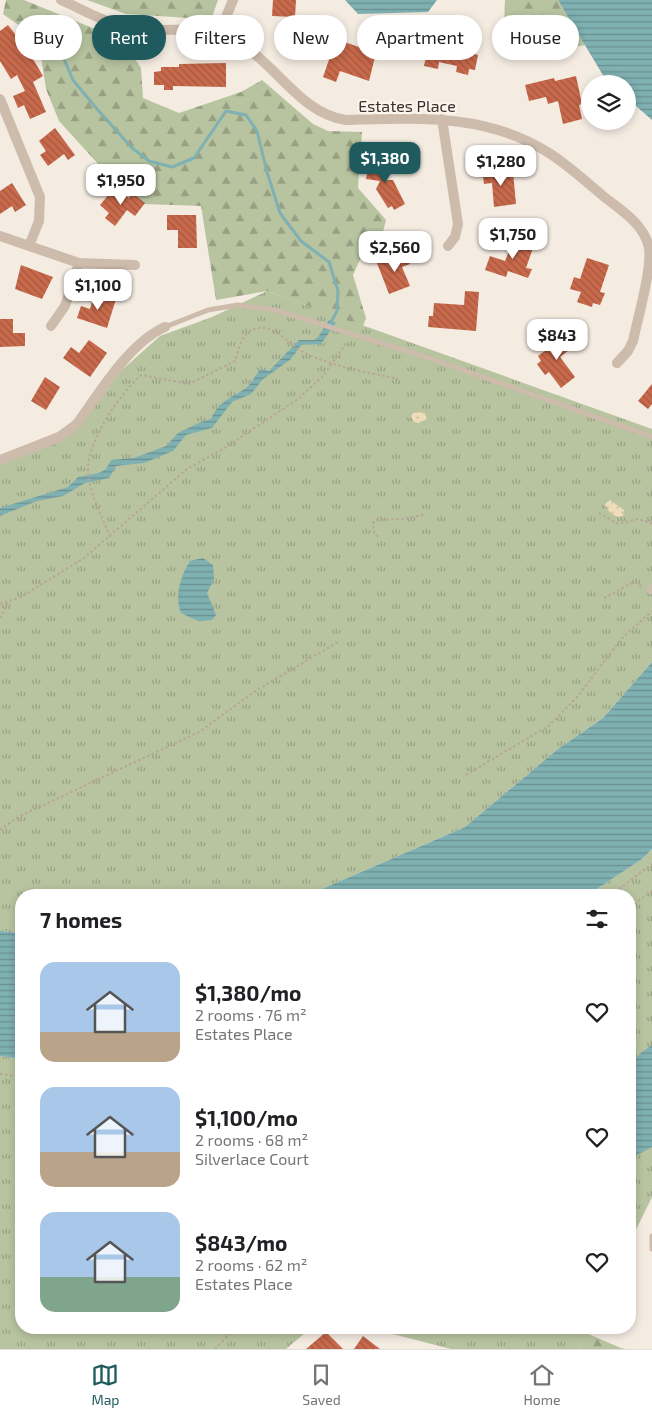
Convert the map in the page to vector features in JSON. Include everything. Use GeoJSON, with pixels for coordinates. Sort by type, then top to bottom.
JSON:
{"type":"FeatureCollection","features":[{"type":"Feature","properties":{"kind":"street","name":"Estates Place"},"geometry":{"type":"LineString","coordinates":[[61,0],[127,27],[176,28]]}},
{"type":"Feature","properties":{"kind":"street"},"geometry":{"type":"LineString","coordinates":[[227,15],[233,0]]}},
{"type":"Feature","properties":{"kind":"street","name":"Estates Place"},"geometry":{"type":"LineString","coordinates":[[259,60],[313,108],[333,118],[346,120],[442,119],[480,124],[524,139],[563,163],[638,225],[649,248],[649,266],[633,341],[628,351],[617,363]]}},
{"type":"Feature","properties":{"kind":"street"},"geometry":{"type":"LineString","coordinates":[[0,99],[40,197],[39,221],[29,246]]}},
{"type":"Feature","properties":{"kind":"street"},"geometry":{"type":"LineString","coordinates":[[442,119],[458,224],[455,237],[448,246]]}},
{"type":"Feature","properties":{"kind":"street"},"geometry":{"type":"LineString","coordinates":[[0,236],[79,263],[135,265]]}},
{"type":"Feature","properties":{"kind":"street"},"geometry":{"type":"LineString","coordinates":[[52,326],[65,306],[79,263]]}},
{"type":"Feature","properties":{"kind":"street"},"geometry":{"type":"LineString","coordinates":[[0,460],[59,437],[72,428],[136,348],[155,331],[165,327]]}},
{"type":"Feature","properties":{"kind":"lane"},"geometry":{"type":"LineString","coordinates":[[165,327],[208,310],[238,306],[275,310],[432,359],[652,437]]}},
{"type":"Feature","properties":{"kind":"lane"},"geometry":{"type":"LineString","coordinates":[[652,1236],[652,1249]]}},
{"type":"Feature","properties":{"kind":"path"},"geometry":{"type":"LineString","coordinates":[[110,537],[91,488],[88,470],[95,442],[104,424],[117,404],[142,375],[189,384],[235,361],[242,340],[248,333],[258,328],[269,330],[301,350],[333,363],[398,379]]}},
{"type":"Feature","properties":{"kind":"path"},"geometry":{"type":"LineString","coordinates":[[0,604],[21,597],[84,558],[187,469],[223,449],[298,399],[333,363],[351,334]]}},
{"type":"Feature","properties":{"kind":"path"},"geometry":{"type":"LineString","coordinates":[[599,513],[618,524],[638,519],[652,523]]}},
{"type":"Feature","properties":{"kind":"path"},"geometry":{"type":"LineString","coordinates":[[378,537],[374,532],[373,523],[376,520],[404,519],[426,514]]}},
{"type":"Feature","properties":{"kind":"path"},"geometry":{"type":"LineString","coordinates":[[604,598],[634,582],[651,590]]}},
{"type":"Feature","properties":{"kind":"path"},"geometry":{"type":"LineString","coordinates":[[0,618],[9,601]]}},
{"type":"Feature","properties":{"kind":"path"},"geometry":{"type":"LineString","coordinates":[[466,775],[550,725],[578,696],[621,639],[652,611]]}},
{"type":"Feature","properties":{"kind":"path"},"geometry":{"type":"LineString","coordinates":[[0,830],[18,818],[199,732],[256,690],[338,642]]}},
{"type":"Feature","properties":{"kind":"path"},"geometry":{"type":"LineString","coordinates":[[619,889],[652,864]]}},
{"type":"Feature","properties":{"kind":"path"},"geometry":{"type":"LineString","coordinates":[[636,903],[652,891]]}},
{"type":"Feature","properties":{"kind":"path"},"geometry":{"type":"LineString","coordinates":[[0,1074],[15,1076]]}},
{"type":"Feature","properties":{"kind":"path"},"geometry":{"type":"LineString","coordinates":[[215,1349],[229,1334]]}},
{"type":"Feature","properties":{"kind":"green space"},"geometry":{"type":"Polygon","coordinates":[[[6,0],[24,0],[61,15],[15,15],[15,23],[3,14],[6,0]]]}},
{"type":"Feature","properties":{"kind":"green space"},"geometry":{"type":"Polygon","coordinates":[[[87,0],[218,0],[213,15],[176,15],[176,17],[166,15],[126,14],[87,0]]]}},
{"type":"Feature","properties":{"kind":"green space"},"geometry":{"type":"Polygon","coordinates":[[[505,0],[558,0],[567,15],[504,15],[505,0]]]}},
{"type":"Feature","properties":{"kind":"green space"},"geometry":{"type":"Polygon","coordinates":[[[82,24],[92,28],[92,60],[136,60],[141,68],[143,98],[179,113],[241,92],[262,80],[313,124],[328,131],[362,132],[358,188],[386,220],[379,247],[363,253],[353,275],[366,318],[363,326],[267,291],[216,300],[201,206],[144,204],[110,177],[59,121],[46,89],[42,60],[82,60],[82,24]]]}},
{"type":"Feature","properties":{"kind":"green space"},"geometry":{"type":"Polygon","coordinates":[[[579,35],[585,45],[579,46],[579,35]]]}},
{"type":"Feature","properties":{"kind":"green space"},"geometry":{"type":"Polygon","coordinates":[[[267,291],[652,429],[652,662],[603,718],[558,749],[465,827],[322,889],[15,889],[15,932],[0,931],[0,461],[59,437],[105,385],[160,336],[212,317],[267,291]]]}},
{"type":"Feature","properties":{"kind":"green space"},"geometry":{"type":"Polygon","coordinates":[[[652,849],[652,1197],[636,1230],[636,889],[597,889],[642,859],[652,849]]]}},
{"type":"Feature","properties":{"kind":"green space"},"geometry":{"type":"Polygon","coordinates":[[[0,1056],[15,1058],[15,1334],[304,1334],[286,1349],[0,1349],[0,1056]]]}},
{"type":"Feature","properties":{"kind":"green space"},"geometry":{"type":"Polygon","coordinates":[[[392,1334],[586,1334],[578,1349],[451,1349],[392,1334]]]}},
{"type":"Feature","properties":{"kind":"green space"},"geometry":{"type":"Polygon","coordinates":[[[586,1334],[588,1334],[626,1349],[578,1349],[586,1334]]]}},
{"type":"Feature","properties":{"kind":"sand"},"geometry":{"type":"Polygon","coordinates":[[[424,412],[427,419],[418,423],[414,422],[411,417],[413,413],[424,412]]]}},
{"type":"Feature","properties":{"kind":"sand"},"geometry":{"type":"Polygon","coordinates":[[[610,500],[624,510],[623,516],[620,517],[609,512],[605,504],[610,500]]]}},
{"type":"Feature","properties":{"kind":"water"},"geometry":{"type":"Polygon","coordinates":[[[345,0],[437,0],[428,12],[358,14],[345,0]]]}},
{"type":"Feature","properties":{"kind":"water"},"geometry":{"type":"Polygon","coordinates":[[[558,0],[652,0],[652,120],[636,106],[636,75],[603,75],[579,35],[579,15],[567,15],[558,0]]]}},
{"type":"Feature","properties":{"kind":"water"},"geometry":{"type":"Polygon","coordinates":[[[329,320],[336,323],[321,344],[301,345],[291,359],[262,380],[251,394],[232,402],[212,428],[186,435],[173,451],[144,463],[116,466],[109,478],[85,483],[63,496],[37,501],[0,516],[0,508],[68,487],[78,477],[99,473],[106,469],[111,460],[134,458],[166,446],[178,433],[211,419],[222,404],[246,388],[261,369],[269,371],[299,340],[314,340],[318,337],[329,320]]]}},
{"type":"Feature","properties":{"kind":"water"},"geometry":{"type":"Polygon","coordinates":[[[203,558],[213,565],[214,579],[207,593],[216,615],[212,620],[198,621],[181,613],[178,593],[181,579],[190,561],[203,558]]]}},
{"type":"Feature","properties":{"kind":"water"},"geometry":{"type":"Polygon","coordinates":[[[652,662],[652,849],[642,859],[597,889],[322,889],[465,827],[558,749],[603,718],[652,662]]]}},
{"type":"Feature","properties":{"kind":"water"},"geometry":{"type":"Polygon","coordinates":[[[0,931],[15,932],[15,1058],[0,1056],[0,931]]]}},
{"type":"Feature","properties":{"kind":"water"},"geometry":{"type":"Polygon","coordinates":[[[652,1045],[652,1147],[636,1155],[636,1058],[652,1045]]]}},
{"type":"Feature","properties":{"kind":"building"},"geometry":{"type":"Polygon","coordinates":[[[273,0],[296,0],[295,15],[272,16],[273,0]]]}},
{"type":"Feature","properties":{"kind":"building"},"geometry":{"type":"Polygon","coordinates":[[[8,25],[15,34],[15,60],[34,60],[43,76],[33,82],[46,112],[30,119],[24,105],[18,108],[13,96],[25,91],[17,75],[11,79],[0,61],[0,31],[8,25]]]}},
{"type":"Feature","properties":{"kind":"building"},"geometry":{"type":"Polygon","coordinates":[[[347,43],[357,46],[357,60],[374,60],[369,81],[340,71],[336,82],[323,77],[329,60],[347,60],[347,43]]]}},
{"type":"Feature","properties":{"kind":"building"},"geometry":{"type":"Polygon","coordinates":[[[425,60],[477,60],[475,70],[469,69],[468,75],[456,72],[457,66],[439,62],[438,69],[424,66],[425,60]]]}},
{"type":"Feature","properties":{"kind":"building"},"geometry":{"type":"Polygon","coordinates":[[[226,63],[226,87],[173,86],[173,90],[164,90],[164,85],[154,85],[154,72],[161,71],[161,67],[179,67],[179,64],[226,63]]]}},
{"type":"Feature","properties":{"kind":"building"},"geometry":{"type":"Polygon","coordinates":[[[576,76],[581,99],[581,104],[579,105],[581,119],[563,124],[558,101],[548,104],[546,97],[529,101],[525,85],[554,78],[555,81],[576,76]]]}},
{"type":"Feature","properties":{"kind":"building"},"geometry":{"type":"Polygon","coordinates":[[[55,128],[75,155],[68,160],[64,154],[48,166],[40,155],[46,151],[39,141],[55,128]]]}},
{"type":"Feature","properties":{"kind":"building"},"geometry":{"type":"Polygon","coordinates":[[[376,157],[384,161],[389,168],[387,180],[393,180],[405,204],[394,210],[392,206],[388,208],[376,189],[380,181],[366,179],[369,162],[376,157]]]}},
{"type":"Feature","properties":{"kind":"building"},"geometry":{"type":"Polygon","coordinates":[[[499,168],[500,174],[513,172],[516,204],[494,207],[492,183],[484,184],[482,170],[499,168]]]}},
{"type":"Feature","properties":{"kind":"building"},"geometry":{"type":"Polygon","coordinates":[[[12,183],[26,205],[15,212],[12,206],[0,214],[0,191],[12,183]]]}},
{"type":"Feature","properties":{"kind":"building"},"geometry":{"type":"Polygon","coordinates":[[[115,187],[129,198],[132,193],[145,203],[135,216],[127,210],[115,226],[105,218],[109,213],[100,205],[115,187]]]}},
{"type":"Feature","properties":{"kind":"building"},"geometry":{"type":"Polygon","coordinates":[[[167,215],[196,215],[197,248],[178,248],[178,230],[167,230],[167,215]]]}},
{"type":"Feature","properties":{"kind":"building"},"geometry":{"type":"Polygon","coordinates":[[[515,236],[529,242],[528,246],[533,248],[526,268],[532,269],[528,278],[508,271],[506,277],[485,270],[490,256],[505,261],[515,236]]]}},
{"type":"Feature","properties":{"kind":"building"},"geometry":{"type":"Polygon","coordinates":[[[405,252],[410,264],[402,267],[410,286],[389,294],[377,263],[405,252]]]}},
{"type":"Feature","properties":{"kind":"building"},"geometry":{"type":"Polygon","coordinates":[[[587,258],[609,265],[600,292],[605,293],[600,305],[593,303],[592,307],[577,302],[581,292],[570,289],[574,277],[580,279],[587,258]]]}},
{"type":"Feature","properties":{"kind":"building"},"geometry":{"type":"Polygon","coordinates":[[[21,265],[53,277],[42,299],[15,289],[21,265]]]}},
{"type":"Feature","properties":{"kind":"building"},"geometry":{"type":"Polygon","coordinates":[[[465,291],[479,292],[476,331],[428,327],[429,316],[433,316],[434,303],[464,305],[465,291]]]}},
{"type":"Feature","properties":{"kind":"building"},"geometry":{"type":"Polygon","coordinates":[[[95,292],[116,299],[107,328],[77,318],[81,306],[90,309],[95,292]]]}},
{"type":"Feature","properties":{"kind":"building"},"geometry":{"type":"Polygon","coordinates":[[[0,319],[13,319],[13,333],[25,333],[25,346],[0,347],[0,319]]]}},
{"type":"Feature","properties":{"kind":"building"},"geometry":{"type":"Polygon","coordinates":[[[567,334],[576,345],[560,357],[575,377],[561,388],[549,372],[545,375],[537,364],[541,361],[538,356],[567,334]]]}},
{"type":"Feature","properties":{"kind":"building"},"geometry":{"type":"Polygon","coordinates":[[[89,340],[107,353],[90,377],[63,358],[71,347],[79,353],[89,340]]]}},
{"type":"Feature","properties":{"kind":"building"},"geometry":{"type":"Polygon","coordinates":[[[45,377],[60,387],[46,410],[31,401],[45,377]]]}},
{"type":"Feature","properties":{"kind":"building"},"geometry":{"type":"Polygon","coordinates":[[[652,384],[652,404],[648,409],[638,401],[652,384]]]}},
{"type":"Feature","properties":{"kind":"building"},"geometry":{"type":"Polygon","coordinates":[[[324,1334],[328,1334],[343,1349],[306,1349],[324,1334]]]}},
{"type":"Feature","properties":{"kind":"building"},"geometry":{"type":"Polygon","coordinates":[[[363,1336],[380,1349],[354,1349],[363,1336]]]}},
{"type":"Feature","properties":{"kind":"waterway"},"geometry":{"type":"LineString","coordinates":[[64,60],[73,80],[97,109],[132,148],[149,161],[172,167],[194,158],[226,111],[246,115],[257,131],[280,213],[301,241],[329,262],[338,291],[337,311],[330,324]]}}]}
